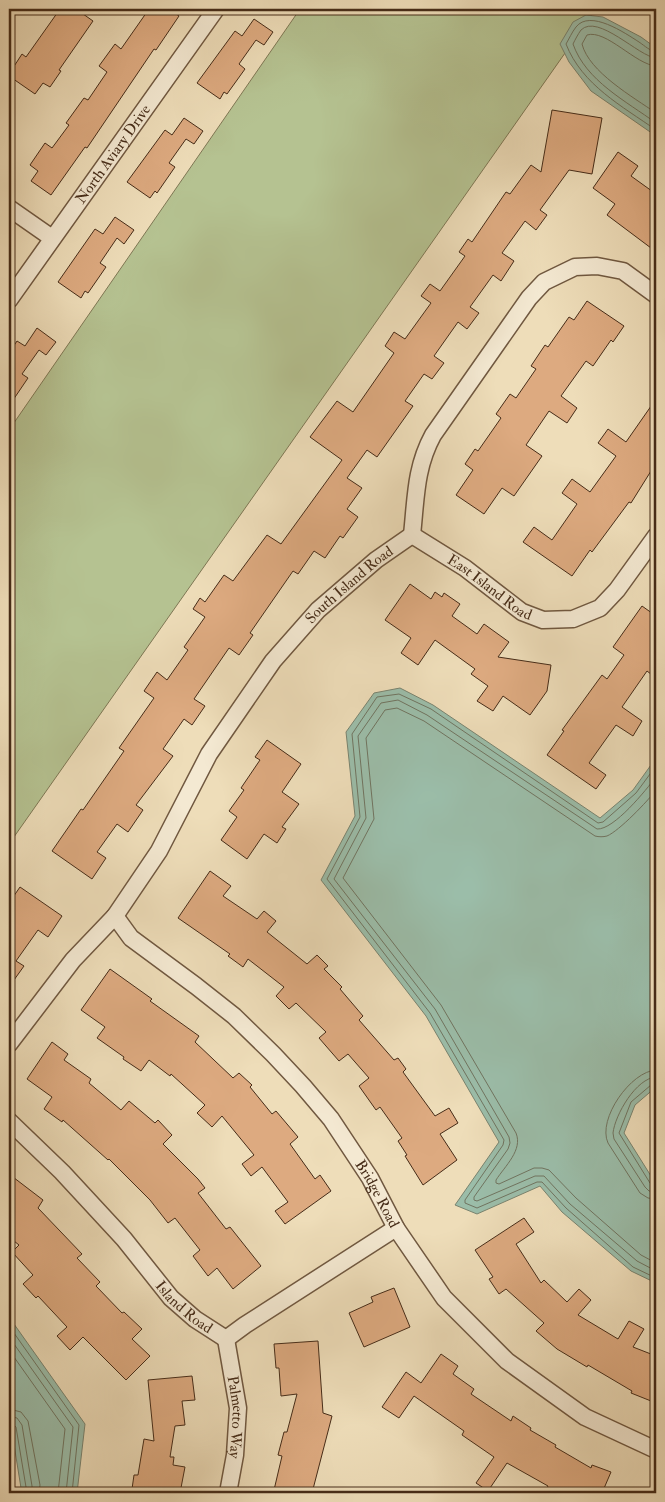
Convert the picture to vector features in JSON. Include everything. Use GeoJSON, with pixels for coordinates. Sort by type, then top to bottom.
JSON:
{"type":"FeatureCollection","features":[{"type":"Feature","properties":{"kind":"street","name":"North Aviary Drive"},"geometry":{"type":"LineString","coordinates":[[9,300],[216,9]]}},
{"type":"Feature","properties":{"kind":"street"},"geometry":{"type":"LineString","coordinates":[[9,208],[52,238]]}},
{"type":"Feature","properties":{"kind":"street"},"geometry":{"type":"LineString","coordinates":[[412,536],[419,472],[424,452],[433,435],[528,298],[544,282],[575,267],[597,266],[622,271],[656,295]]}},
{"type":"Feature","properties":{"kind":"street","name":"East Island Road"},"geometry":{"type":"LineString","coordinates":[[412,536],[465,568],[522,612],[543,620],[573,619],[600,608],[617,590],[656,536]]}},
{"type":"Feature","properties":{"kind":"street","name":"South Island Road"},"geometry":{"type":"LineString","coordinates":[[115,916],[159,852],[209,754],[272,660],[318,610],[376,560],[412,536]]}},
{"type":"Feature","properties":{"kind":"street"},"geometry":{"type":"LineString","coordinates":[[9,1044],[73,960],[115,916]]}},
{"type":"Feature","properties":{"kind":"street","name":"Bridge Road"},"geometry":{"type":"LineString","coordinates":[[115,916],[131,938],[234,1016],[303,1086],[331,1119],[370,1178],[396,1228],[444,1298],[507,1362],[585,1416],[656,1450]]}},
{"type":"Feature","properties":{"kind":"street","name":"Island Road"},"geometry":{"type":"LineString","coordinates":[[9,1121],[62,1172],[124,1239],[171,1298],[195,1319],[226,1339],[245,1324],[396,1228]]}},
{"type":"Feature","properties":{"kind":"street","name":"Palmetto Way"},"geometry":{"type":"LineString","coordinates":[[226,1339],[238,1408],[235,1455],[228,1493]]}},
{"type":"Feature","properties":{"kind":"shaded area"},"geometry":{"type":"Polygon","coordinates":[[[300,9],[596,9],[9,844],[9,430],[300,9]]]}},
{"type":"Feature","properties":{"kind":"water"},"geometry":{"type":"Polygon","coordinates":[[[586,15],[603,17],[641,37],[656,48],[656,136],[591,91],[569,62],[560,44],[573,22],[586,15]]]}},
{"type":"Feature","properties":{"kind":"water"},"geometry":{"type":"Polygon","coordinates":[[[400,688],[433,705],[600,818],[633,790],[656,758],[656,1087],[635,1105],[624,1133],[656,1184],[656,1283],[631,1271],[562,1212],[540,1186],[477,1214],[455,1205],[499,1142],[426,1016],[321,880],[355,816],[346,732],[374,693],[400,688]]]}},
{"type":"Feature","properties":{"kind":"water"},"geometry":{"type":"Polygon","coordinates":[[[9,1317],[85,1424],[77,1493],[20,1493],[21,1488],[9,1423],[9,1317]]]}},
{"type":"Feature","properties":{"kind":"building"},"geometry":{"type":"Polygon","coordinates":[[[60,9],[76,9],[93,21],[59,70],[61,71],[50,87],[43,83],[35,94],[9,76],[9,74],[22,54],[26,57],[60,9]]]}},
{"type":"Feature","properties":{"kind":"building"},"geometry":{"type":"Polygon","coordinates":[[[149,9],[169,9],[179,16],[156,50],[154,49],[87,148],[85,147],[51,195],[31,181],[38,171],[30,165],[45,143],[52,148],[69,125],[66,123],[84,98],[88,100],[107,72],[99,66],[115,44],[121,49],[149,9]]]}},
{"type":"Feature","properties":{"kind":"building"},"geometry":{"type":"Polygon","coordinates":[[[254,19],[273,32],[264,45],[256,40],[239,64],[245,69],[227,94],[224,92],[220,99],[197,83],[235,31],[242,36],[254,19]]]}},
{"type":"Feature","properties":{"kind":"building"},"geometry":{"type":"Polygon","coordinates":[[[552,110],[602,118],[592,174],[569,170],[540,210],[547,215],[536,230],[525,221],[502,253],[514,261],[501,281],[493,275],[470,307],[479,313],[467,329],[458,322],[434,356],[444,363],[432,379],[424,374],[405,401],[413,406],[377,457],[367,450],[347,478],[362,488],[347,509],[358,517],[343,538],[340,536],[325,558],[314,551],[298,574],[293,571],[250,633],[253,635],[239,655],[229,648],[194,699],[205,706],[192,725],[184,719],[163,749],[173,756],[136,805],[143,810],[128,832],[117,824],[97,852],[106,858],[92,879],[52,851],[124,751],[119,748],[154,698],[144,691],[157,672],[167,680],[188,650],[184,647],[205,617],[193,609],[200,598],[205,602],[224,575],[233,581],[267,535],[281,544],[342,460],[310,437],[337,401],[353,412],[394,353],[385,346],[394,332],[405,339],[431,303],[421,296],[430,284],[440,291],[465,256],[459,252],[468,239],[472,242],[506,192],[510,194],[531,165],[541,172],[552,110]]]}},
{"type":"Feature","properties":{"kind":"building"},"geometry":{"type":"Polygon","coordinates":[[[184,118],[203,131],[194,144],[186,139],[169,163],[175,167],[157,193],[155,191],[150,198],[127,182],[165,130],[172,135],[184,118]]]}},
{"type":"Feature","properties":{"kind":"building"},"geometry":{"type":"Polygon","coordinates":[[[618,152],[638,166],[631,176],[656,194],[656,241],[651,248],[607,215],[615,204],[593,188],[618,152]]]}},
{"type":"Feature","properties":{"kind":"building"},"geometry":{"type":"Polygon","coordinates":[[[115,217],[134,230],[124,244],[117,238],[100,263],[106,267],[88,293],[85,291],[81,298],[58,282],[95,229],[103,234],[115,217]]]}},
{"type":"Feature","properties":{"kind":"building"},"geometry":{"type":"Polygon","coordinates":[[[587,301],[624,326],[613,342],[611,340],[593,366],[586,361],[561,396],[577,408],[567,423],[549,411],[526,445],[542,456],[514,496],[502,488],[484,514],[456,495],[473,470],[465,464],[475,449],[478,451],[501,418],[496,414],[510,394],[516,398],[536,369],[531,366],[545,345],[548,347],[569,317],[574,320],[587,301]]]}},
{"type":"Feature","properties":{"kind":"building"},"geometry":{"type":"Polygon","coordinates":[[[37,328],[56,342],[46,355],[39,350],[22,374],[28,378],[9,406],[9,353],[17,341],[25,346],[37,328]]]}},
{"type":"Feature","properties":{"kind":"building"},"geometry":{"type":"Polygon","coordinates":[[[656,399],[656,463],[631,503],[629,502],[592,552],[590,550],[572,576],[523,542],[534,527],[552,540],[577,504],[562,493],[572,479],[590,492],[616,456],[598,443],[608,429],[626,442],[656,399]]]}},
{"type":"Feature","properties":{"kind":"building"},"geometry":{"type":"Polygon","coordinates":[[[410,584],[431,599],[435,592],[442,597],[444,593],[460,604],[452,616],[477,634],[484,624],[509,642],[498,657],[551,665],[547,691],[530,715],[503,696],[493,711],[477,701],[488,686],[471,674],[475,669],[435,640],[418,665],[401,653],[411,638],[385,620],[410,584]]]}},
{"type":"Feature","properties":{"kind":"building"},"geometry":{"type":"Polygon","coordinates":[[[642,606],[656,616],[656,678],[647,671],[622,707],[642,721],[633,736],[616,725],[589,763],[606,775],[596,789],[547,755],[564,731],[562,730],[602,675],[607,679],[624,655],[613,647],[642,606]]]}},
{"type":"Feature","properties":{"kind":"building"},"geometry":{"type":"Polygon","coordinates":[[[267,740],[301,764],[282,792],[299,804],[282,827],[286,829],[277,843],[264,834],[247,859],[221,840],[237,817],[229,811],[244,790],[241,788],[260,760],[255,757],[267,740]]]}},
{"type":"Feature","properties":{"kind":"building"},"geometry":{"type":"Polygon","coordinates":[[[210,871],[231,886],[223,896],[257,919],[264,911],[276,921],[267,932],[307,964],[317,955],[328,966],[324,969],[342,987],[340,989],[363,1016],[359,1020],[394,1060],[398,1058],[406,1069],[403,1072],[435,1116],[449,1108],[458,1123],[440,1134],[457,1160],[423,1185],[398,1141],[402,1138],[380,1107],[376,1110],[359,1086],[369,1078],[348,1054],[339,1061],[319,1038],[326,1032],[296,1003],[289,1009],[276,996],[284,987],[248,959],[243,967],[228,956],[230,954],[178,918],[210,871]]]}},
{"type":"Feature","properties":{"kind":"building"},"geometry":{"type":"Polygon","coordinates":[[[20,887],[62,916],[48,937],[38,930],[16,961],[24,966],[9,987],[9,903],[20,887]]]}},
{"type":"Feature","properties":{"kind":"building"},"geometry":{"type":"Polygon","coordinates":[[[110,969],[152,999],[150,1001],[199,1036],[195,1042],[233,1078],[239,1073],[252,1085],[250,1087],[272,1114],[276,1111],[298,1137],[290,1144],[315,1179],[320,1175],[331,1191],[285,1224],[275,1211],[288,1202],[262,1167],[251,1176],[242,1164],[254,1155],[222,1116],[212,1127],[197,1113],[205,1105],[171,1074],[170,1076],[149,1060],[141,1071],[97,1038],[105,1027],[81,1010],[110,969]]]}},
{"type":"Feature","properties":{"kind":"building"},"geometry":{"type":"Polygon","coordinates":[[[52,1042],[68,1054],[64,1060],[91,1079],[89,1083],[121,1110],[129,1101],[155,1123],[158,1120],[172,1135],[163,1144],[198,1179],[205,1188],[198,1193],[226,1229],[230,1227],[261,1266],[233,1289],[217,1268],[208,1276],[193,1256],[200,1250],[175,1218],[168,1223],[150,1200],[109,1159],[63,1120],[62,1122],[44,1109],[52,1097],[27,1079],[52,1042]]]}},
{"type":"Feature","properties":{"kind":"building"},"geometry":{"type":"Polygon","coordinates":[[[9,1174],[43,1200],[38,1208],[82,1254],[77,1258],[100,1282],[96,1286],[122,1313],[124,1312],[142,1329],[132,1339],[150,1356],[126,1380],[83,1337],[70,1350],[57,1336],[67,1327],[38,1296],[36,1298],[23,1284],[33,1275],[12,1252],[19,1245],[9,1237],[9,1174]]]}},
{"type":"Feature","properties":{"kind":"building"},"geometry":{"type":"Polygon","coordinates":[[[524,1218],[534,1232],[516,1244],[541,1283],[544,1280],[567,1302],[579,1289],[591,1300],[578,1315],[618,1339],[629,1321],[644,1329],[633,1347],[656,1356],[656,1403],[631,1393],[632,1391],[557,1349],[536,1331],[544,1323],[506,1289],[499,1294],[489,1279],[493,1277],[475,1250],[524,1218]]]}},
{"type":"Feature","properties":{"kind":"building"},"geometry":{"type":"Polygon","coordinates":[[[394,1288],[410,1327],[364,1347],[349,1313],[373,1302],[371,1297],[394,1288]]]}},
{"type":"Feature","properties":{"kind":"building"},"geometry":{"type":"Polygon","coordinates":[[[318,1341],[323,1413],[332,1416],[312,1493],[288,1493],[274,1490],[282,1456],[278,1455],[284,1432],[287,1432],[297,1394],[281,1396],[279,1368],[276,1368],[274,1344],[318,1341]]]}},
{"type":"Feature","properties":{"kind":"building"},"geometry":{"type":"Polygon","coordinates":[[[441,1354],[458,1366],[453,1374],[474,1389],[471,1394],[511,1421],[513,1416],[531,1428],[530,1430],[556,1445],[555,1447],[591,1468],[592,1465],[611,1472],[602,1493],[544,1493],[548,1486],[507,1463],[488,1491],[476,1483],[494,1457],[462,1435],[464,1431],[414,1396],[399,1418],[382,1407],[406,1372],[421,1383],[441,1354]]]}},
{"type":"Feature","properties":{"kind":"building"},"geometry":{"type":"Polygon","coordinates":[[[192,1376],[195,1400],[182,1401],[185,1425],[175,1426],[170,1457],[174,1457],[173,1465],[185,1467],[180,1493],[160,1493],[132,1489],[134,1475],[138,1475],[144,1439],[154,1441],[148,1380],[192,1376]]]}}]}
